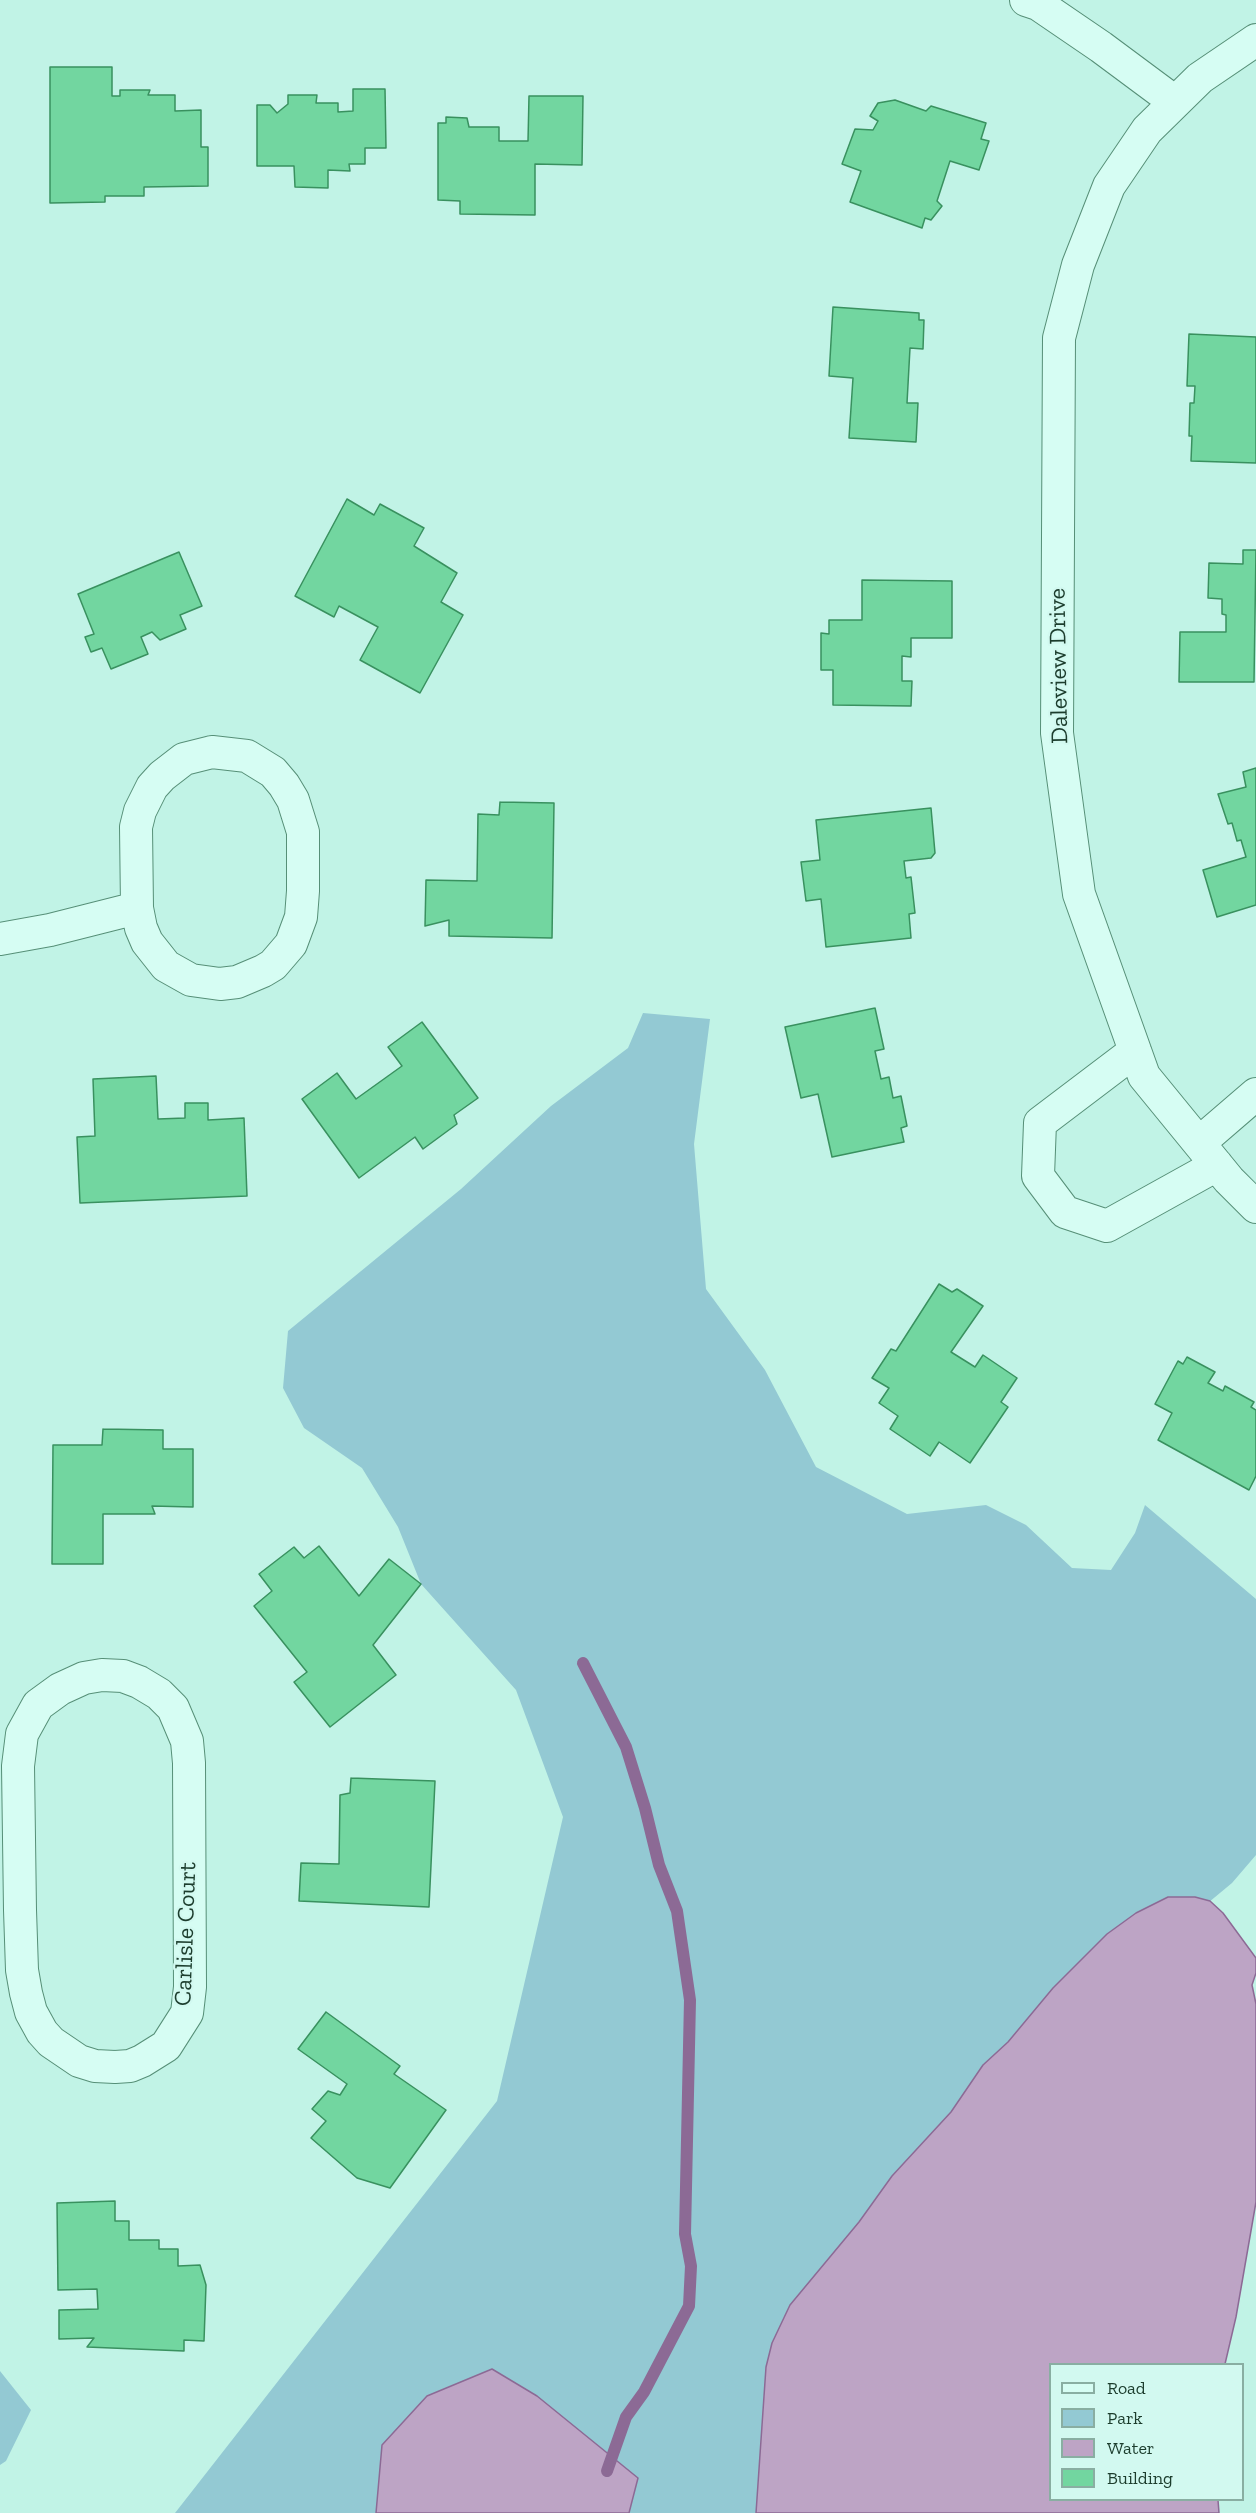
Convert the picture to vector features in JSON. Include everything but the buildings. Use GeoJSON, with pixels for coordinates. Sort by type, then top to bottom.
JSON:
{"type":"FeatureCollection","features":[{"type":"Feature","properties":{"kind":"street"},"geometry":{"type":"LineString","coordinates":[[1026,0],[1038,4],[1101,47],[1175,102]]}},
{"type":"Feature","properties":{"kind":"street","name":"Daleview Drive"},"geometry":{"type":"LineString","coordinates":[[1256,40],[1200,78],[1147,130],[1109,186],[1078,266],[1059,338],[1057,732],[1079,894],[1144,1076],[1208,1154],[1256,1207]]}},
{"type":"Feature","properties":{"kind":"street"},"geometry":{"type":"LineString","coordinates":[[212,752],[247,756],[273,772],[284,785],[300,817],[303,832],[303,891],[301,917],[296,933],[291,944],[273,964],[237,982],[220,984],[191,980],[166,966],[154,953],[141,928],[137,908],[136,827],[140,811],[152,787],[162,776],[184,759],[212,752]]}},
{"type":"Feature","properties":{"kind":"street"},"geometry":{"type":"LineString","coordinates":[[0,939],[50,930],[137,908]]}},
{"type":"Feature","properties":{"kind":"street"},"geometry":{"type":"LineString","coordinates":[[1135,1051],[1040,1123],[1038,1176],[1065,1212],[1107,1226],[1208,1154],[1256,1094]]}},
{"type":"Feature","properties":{"kind":"street","name":"Carlisle Court"},"geometry":{"type":"LineString","coordinates":[[102,1675],[123,1676],[159,1694],[173,1708],[187,1741],[188,2006],[179,2028],[166,2046],[130,2066],[95,2066],[79,2061],[51,2042],[42,2032],[31,2012],[22,1970],[18,1766],[11,1734],[38,1706],[60,1689],[84,1678],[102,1675]]}},
{"type":"Feature","properties":{"kind":"green space"},"geometry":{"type":"Polygon","coordinates":[[[643,1013],[710,1019],[694,1144],[706,1289],[765,1370],[816,1467],[907,1514],[986,1505],[1026,1525],[1072,1568],[1111,1570],[1135,1533],[1145,1505],[1256,1599],[1256,1855],[1232,1883],[981,2091],[774,2513],[175,2513],[497,2101],[563,1817],[516,1690],[421,1584],[398,1527],[362,1468],[304,1428],[283,1388],[288,1331],[461,1189],[551,1106],[628,1048],[643,1013]]]}},
{"type":"Feature","properties":{"kind":"green space"},"geometry":{"type":"Polygon","coordinates":[[[0,2371],[31,2410],[6,2461],[0,2465],[0,2371]]]}},
{"type":"Feature","properties":{"kind":"water"},"geometry":{"type":"Polygon","coordinates":[[[1168,1897],[1195,1897],[1210,1901],[1223,1913],[1256,1958],[1256,1973],[1252,1985],[1256,2004],[1256,2202],[1236,2317],[1225,2363],[1049,2363],[1049,2501],[1218,2501],[1219,2513],[756,2513],[766,2367],[772,2343],[790,2305],[859,2222],[892,2176],[951,2112],[983,2065],[1008,2042],[1053,1988],[1107,1934],[1136,1913],[1168,1897]]]}},
{"type":"Feature","properties":{"kind":"water"},"geometry":{"type":"Polygon","coordinates":[[[492,2369],[537,2396],[638,2478],[629,2513],[376,2513],[382,2445],[427,2396],[492,2369]]]}},
{"type":"Feature","properties":{"kind":"waterway"},"geometry":{"type":"LineString","coordinates":[[583,1663],[626,1747],[645,1808],[659,1865],[677,1911],[690,2000],[685,2234],[691,2266],[689,2306],[644,2392],[626,2417],[607,2471]]}}]}
